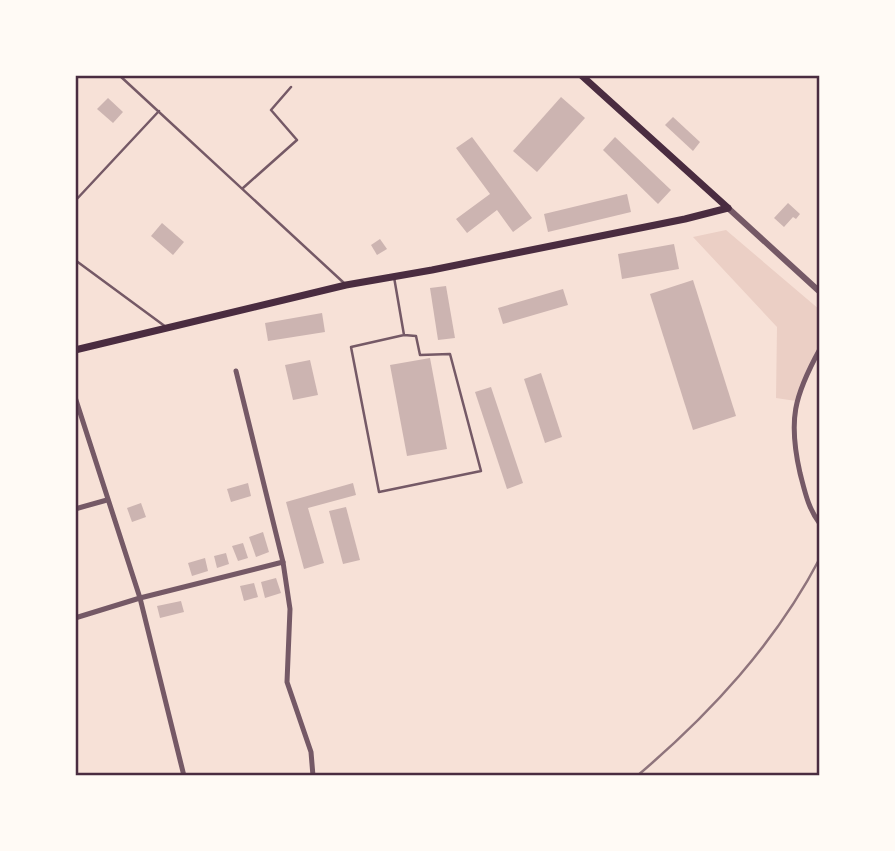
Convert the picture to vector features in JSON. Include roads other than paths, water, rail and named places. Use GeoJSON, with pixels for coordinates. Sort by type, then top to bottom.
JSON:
{"type":"FeatureCollection","features":[{"type":"Feature","properties":{"kind":"main road"},"geometry":{"type":"LineString","coordinates":[[581,75],[728,208]]}},
{"type":"Feature","properties":{"kind":"main road"},"geometry":{"type":"LineString","coordinates":[[75,350],[346,285],[685,219],[728,208]]}},
{"type":"Feature","properties":{"kind":"street"},"geometry":{"type":"LineString","coordinates":[[728,208],[820,292]]}},
{"type":"Feature","properties":{"kind":"street"},"geometry":{"type":"LineString","coordinates":[[820,349],[804,378],[793,412],[794,448],[807,502],[820,524]]}},
{"type":"Feature","properties":{"kind":"street"},"geometry":{"type":"LineString","coordinates":[[236,371],[283,562],[290,609],[286,682],[311,752],[313,776]]}},
{"type":"Feature","properties":{"kind":"street"},"geometry":{"type":"LineString","coordinates":[[75,397],[140,598],[184,776]]}},
{"type":"Feature","properties":{"kind":"street"},"geometry":{"type":"LineString","coordinates":[[75,509],[107,500]]}},
{"type":"Feature","properties":{"kind":"street"},"geometry":{"type":"LineString","coordinates":[[75,618],[140,598],[283,562]]}},
{"type":"Feature","properties":{"kind":"lane"},"geometry":{"type":"LineString","coordinates":[[119,75],[346,285]]}},
{"type":"Feature","properties":{"kind":"lane"},"geometry":{"type":"LineString","coordinates":[[243,188],[297,140],[271,110],[291,87]]}},
{"type":"Feature","properties":{"kind":"lane"},"geometry":{"type":"LineString","coordinates":[[75,201],[159,111]]}},
{"type":"Feature","properties":{"kind":"lane"},"geometry":{"type":"LineString","coordinates":[[75,260],[166,327]]}},
{"type":"Feature","properties":{"kind":"lane"},"geometry":{"type":"LineString","coordinates":[[394,277],[404,335]]}},
{"type":"Feature","properties":{"kind":"lane"},"geometry":{"type":"LineString","coordinates":[[404,335],[416,336],[420,355],[450,354],[481,471],[379,492],[351,347],[404,335]]}},
{"type":"Feature","properties":{"kind":"railway"},"geometry":{"type":"LineString","coordinates":[[637,776],[690,728],[739,676],[783,620],[820,558]]}}]}
